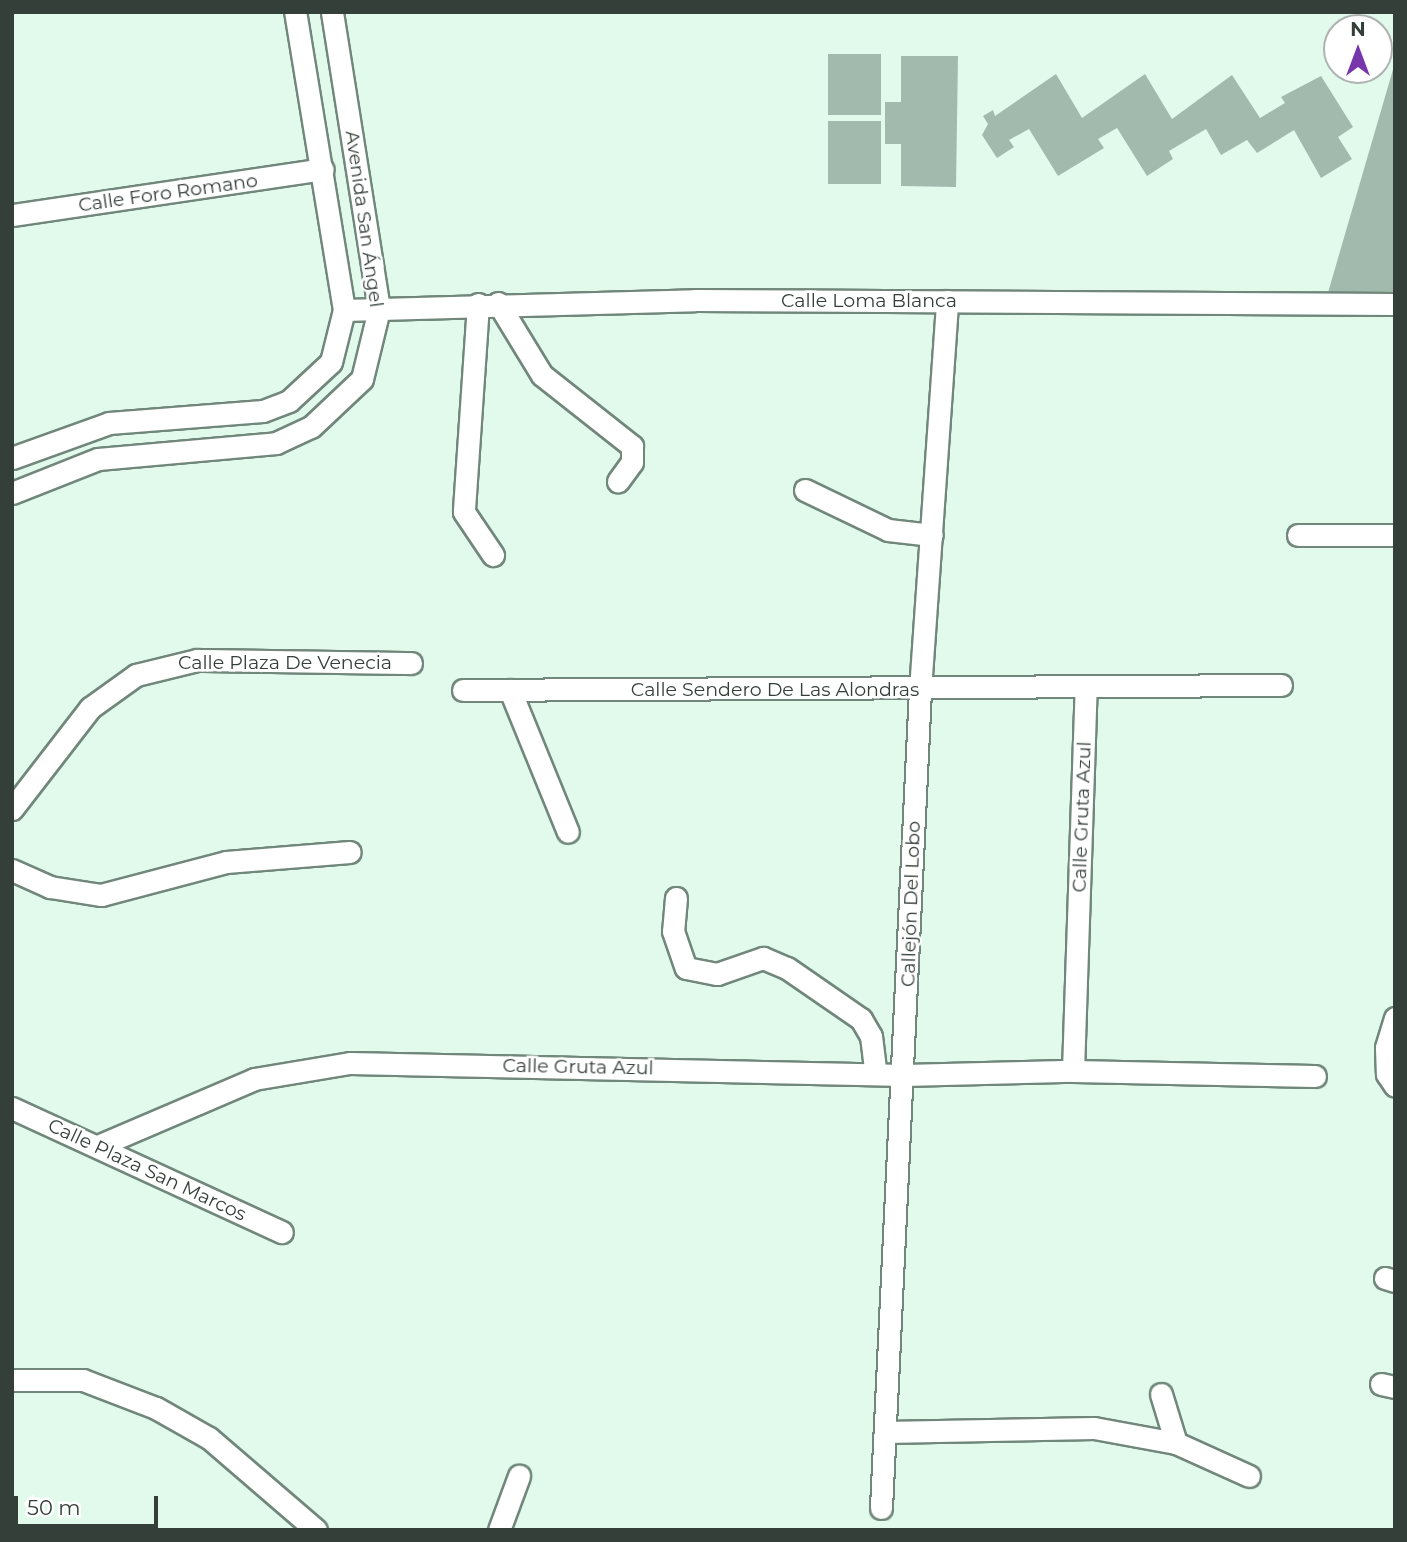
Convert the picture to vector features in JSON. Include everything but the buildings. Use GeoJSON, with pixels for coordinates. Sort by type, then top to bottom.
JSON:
{"type":"FeatureCollection","features":[{"type":"Feature","properties":{"kind":"street","name":"Avenida San Ángel"},"geometry":{"type":"LineString","coordinates":[[12,458],[99,425],[234,415],[289,401],[331,362],[344,310],[323,169],[295,12]]}},
{"type":"Feature","properties":{"kind":"street","name":"Avenida San Ángel"},"geometry":{"type":"LineString","coordinates":[[12,493],[98,459],[242,448],[311,427],[362,379],[379,309],[332,12]]}},
{"type":"Feature","properties":{"kind":"street","name":"Calle Foro Romano"},"geometry":{"type":"LineString","coordinates":[[12,215],[323,169]]}},
{"type":"Feature","properties":{"kind":"street","name":"Calle Loma Blanca"},"geometry":{"type":"LineString","coordinates":[[344,310],[488,304],[947,301],[1395,304]]}},
{"type":"Feature","properties":{"kind":"street","name":"Callejón Del Lobo"},"geometry":{"type":"LineString","coordinates":[[881,1508],[904,1075],[920,690],[947,301]]}},
{"type":"Feature","properties":{"kind":"street"},"geometry":{"type":"LineString","coordinates":[[488,304],[542,375],[632,446],[632,462],[618,481]]}},
{"type":"Feature","properties":{"kind":"street"},"geometry":{"type":"LineString","coordinates":[[488,304],[464,512],[493,555]]}},
{"type":"Feature","properties":{"kind":"street"},"geometry":{"type":"LineString","coordinates":[[805,490],[888,530],[932,535]]}},
{"type":"Feature","properties":{"kind":"street"},"geometry":{"type":"LineString","coordinates":[[1298,535],[1395,535]]}},
{"type":"Feature","properties":{"kind":"street","name":"Calle Plaza De Venecia"},"geometry":{"type":"LineString","coordinates":[[12,809],[90,708],[136,674],[197,660],[411,663]]}},
{"type":"Feature","properties":{"kind":"street","name":"Calle Sendero De Las Alondras"},"geometry":{"type":"LineString","coordinates":[[463,690],[920,690],[1281,685]]}},
{"type":"Feature","properties":{"kind":"street","name":"Calle Gruta Azul"},"geometry":{"type":"LineString","coordinates":[[1073,1072],[1086,688]]}},
{"type":"Feature","properties":{"kind":"street"},"geometry":{"type":"LineString","coordinates":[[510,690],[568,832]]}},
{"type":"Feature","properties":{"kind":"street"},"geometry":{"type":"LineString","coordinates":[[12,870],[50,887],[101,895],[226,862],[350,852]]}},
{"type":"Feature","properties":{"kind":"street"},"geometry":{"type":"LineString","coordinates":[[676,898],[673,931],[686,968],[717,974],[763,958],[787,968],[860,1019],[871,1036],[876,1074]]}},
{"type":"Feature","properties":{"kind":"street"},"geometry":{"type":"LineString","coordinates":[[1395,1018],[1386,1048],[1395,1086]]}},
{"type":"Feature","properties":{"kind":"street","name":"Calle Gruta Azul"},"geometry":{"type":"LineString","coordinates":[[98,1146],[254,1079],[350,1063],[904,1075],[1073,1072],[1315,1076]]}},
{"type":"Feature","properties":{"kind":"street","name":"Calle Plaza San Marcos"},"geometry":{"type":"LineString","coordinates":[[12,1108],[282,1232]]}},
{"type":"Feature","properties":{"kind":"street"},"geometry":{"type":"LineString","coordinates":[[12,1380],[83,1380],[156,1408],[209,1438],[316,1530]]}},
{"type":"Feature","properties":{"kind":"street"},"geometry":{"type":"LineString","coordinates":[[1161,1394],[1176,1443]]}},
{"type":"Feature","properties":{"kind":"street"},"geometry":{"type":"LineString","coordinates":[[885,1432],[1053,1425],[1176,1443],[1249,1476]]}},
{"type":"Feature","properties":{"kind":"street"},"geometry":{"type":"LineString","coordinates":[[499,1530],[519,1476]]}}]}
